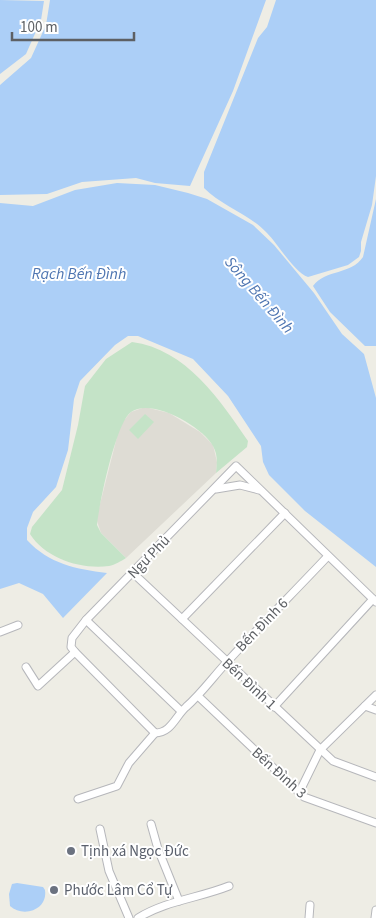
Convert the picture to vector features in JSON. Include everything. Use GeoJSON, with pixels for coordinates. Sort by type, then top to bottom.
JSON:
{"type":"FeatureCollection","features":[{"type":"Feature","properties":{"kind":"street","name":"Ngư Phủ"},"geometry":{"type":"LineString","coordinates":[[75,652],[72,647],[72,638],[86,620],[133,574],[236,466],[263,492]]}},
{"type":"Feature","properties":{"kind":"street"},"geometry":{"type":"LineString","coordinates":[[212,491],[231,485],[240,485],[263,492],[375,600],[274,707]]}},
{"type":"Feature","properties":{"kind":"street"},"geometry":{"type":"LineString","coordinates":[[182,619],[285,513]]}},
{"type":"Feature","properties":{"kind":"street","name":"Bến Đình 6"},"geometry":{"type":"LineString","coordinates":[[78,800],[117,786],[129,763],[155,733],[164,732],[198,696],[226,662],[328,556]]}},
{"type":"Feature","properties":{"kind":"street","name":"Bến Đình 1"},"geometry":{"type":"LineString","coordinates":[[133,574],[332,761],[376,777]]}},
{"type":"Feature","properties":{"kind":"street"},"geometry":{"type":"LineString","coordinates":[[86,620],[181,712]]}},
{"type":"Feature","properties":{"kind":"street"},"geometry":{"type":"LineString","coordinates":[[0,632],[18,624]]}},
{"type":"Feature","properties":{"kind":"street"},"geometry":{"type":"LineString","coordinates":[[26,667],[38,686],[75,652],[155,733]]}},
{"type":"Feature","properties":{"kind":"street"},"geometry":{"type":"LineString","coordinates":[[299,793],[320,750],[376,695]]}},
{"type":"Feature","properties":{"kind":"street","name":"Bến Đình 3"},"geometry":{"type":"LineString","coordinates":[[198,696],[299,793],[309,800],[376,823]]}},
{"type":"Feature","properties":{"kind":"street"},"geometry":{"type":"LineString","coordinates":[[365,706],[376,710]]}},
{"type":"Feature","properties":{"kind":"street"},"geometry":{"type":"LineString","coordinates":[[152,824],[158,849],[179,901]]}},
{"type":"Feature","properties":{"kind":"street"},"geometry":{"type":"LineString","coordinates":[[100,829],[109,872],[129,918]]}},
{"type":"Feature","properties":{"kind":"street"},"geometry":{"type":"LineString","coordinates":[[138,918],[147,912],[229,886]]}},
{"type":"Feature","properties":{"kind":"street"},"geometry":{"type":"LineString","coordinates":[[309,918],[310,905]]}},
{"type":"Feature","properties":{"kind":"street"},"geometry":{"type":"LineString","coordinates":[[375,918],[376,910]]}},
{"type":"Feature","properties":{"kind":"shaded area"},"geometry":{"type":"Polygon","coordinates":[[[145,407],[169,413],[200,432],[213,445],[217,462],[216,473],[126,558],[101,533],[97,521],[98,512],[120,425],[131,412],[145,407]]]}},
{"type":"Feature","properties":{"kind":"green space"},"geometry":{"type":"Polygon","coordinates":[[[132,342],[151,347],[169,355],[200,379],[226,409],[248,441],[247,447],[216,473],[217,459],[215,449],[207,438],[188,423],[164,411],[151,408],[140,408],[131,412],[125,419],[114,447],[97,525],[101,533],[126,558],[109,566],[98,567],[76,564],[54,556],[45,550],[30,534],[32,527],[62,490],[78,425],[85,386],[106,359],[132,342]]]}},
{"type":"Feature","properties":{"kind":"green space"},"geometry":{"type":"Polygon","coordinates":[[[145,414],[154,422],[138,439],[129,430],[145,414]]]}},
{"type":"Feature","properties":{"kind":"water"},"geometry":{"type":"Polygon","coordinates":[[[0,0],[44,1],[41,20],[26,54],[0,74],[0,0]]]}},
{"type":"Feature","properties":{"kind":"water"},"geometry":{"type":"Polygon","coordinates":[[[50,0],[266,0],[233,91],[190,186],[155,183],[136,178],[82,182],[47,194],[0,195],[0,85],[31,58],[46,25],[50,0]]]}},
{"type":"Feature","properties":{"kind":"water"},"geometry":{"type":"Polygon","coordinates":[[[276,0],[376,0],[376,176],[372,205],[361,242],[361,251],[359,257],[348,265],[308,277],[297,270],[260,226],[219,200],[204,188],[204,172],[258,38],[267,27],[276,0]]]}},
{"type":"Feature","properties":{"kind":"water","name":"Rạch Bến Đình"},"geometry":{"type":"Polygon","coordinates":[[[117,183],[155,185],[188,193],[207,199],[253,225],[274,245],[314,293],[342,334],[364,354],[376,398],[376,567],[305,511],[269,475],[263,462],[261,446],[228,396],[193,359],[138,336],[128,336],[115,345],[80,381],[74,399],[68,450],[56,487],[33,512],[27,528],[27,540],[44,555],[74,567],[107,573],[63,618],[43,594],[19,583],[0,589],[0,203],[33,206],[75,190],[117,183]]]}},
{"type":"Feature","properties":{"kind":"water"},"geometry":{"type":"Polygon","coordinates":[[[376,199],[376,346],[365,346],[330,312],[313,286],[325,277],[352,267],[363,257],[376,199]]]}},
{"type":"Feature","properties":{"kind":"water"},"geometry":{"type":"Polygon","coordinates":[[[12,884],[43,887],[45,897],[43,903],[34,910],[15,910],[10,906],[9,894],[12,884]]]}},
{"type":"Feature","properties":{"kind":"place","name":"Tịnh xá Ngọc Đức"},"geometry":{"type":"Point","coordinates":[71,851]}},
{"type":"Feature","properties":{"kind":"place","name":"Phước Lâm Cổ Tự"},"geometry":{"type":"Point","coordinates":[54,890]}},
{"type":"Feature","properties":{"kind":"water label","name":"Sông Bến Đình"},"geometry":{"type":"Point","coordinates":[259,295]}}]}
